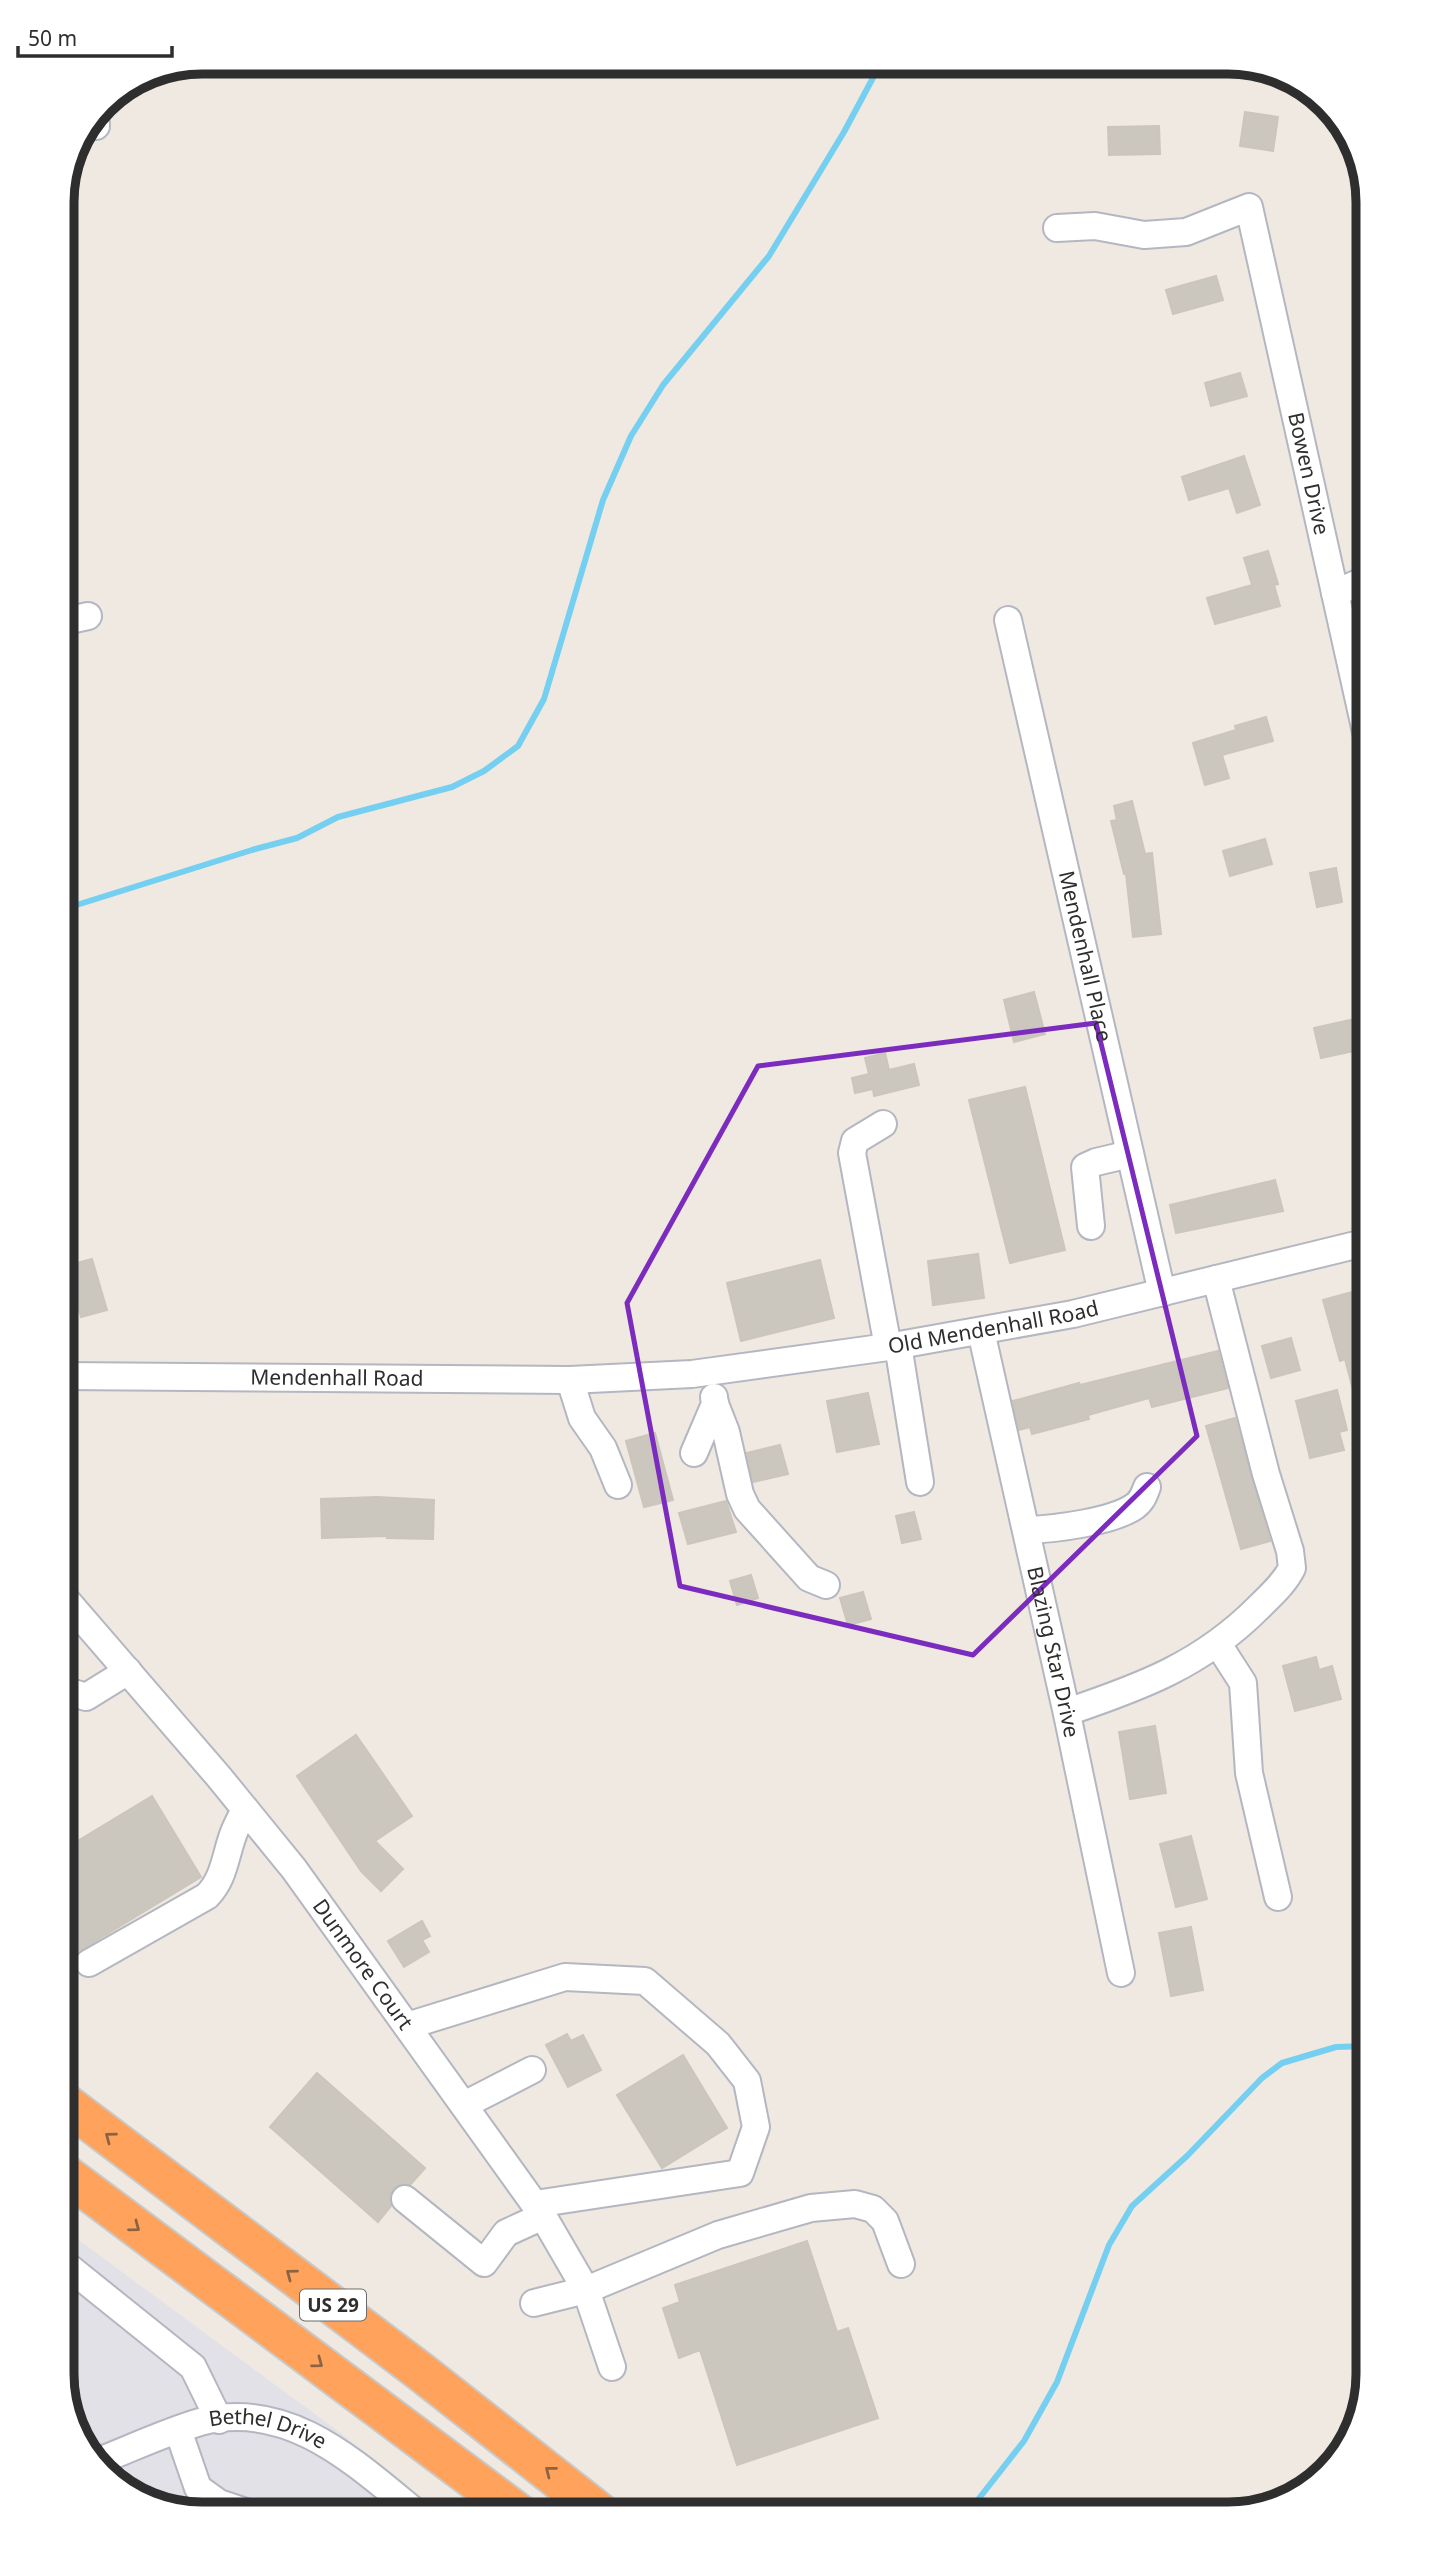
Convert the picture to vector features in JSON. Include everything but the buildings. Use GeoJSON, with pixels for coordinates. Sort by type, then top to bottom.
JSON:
{"type":"FeatureCollection","features":[{"type":"Feature","properties":{"kind":"highway","name":"US 29"},"geometry":{"type":"LineString","coordinates":[[74,2110],[432,2380],[587,2502]]}},
{"type":"Feature","properties":{"kind":"highway","name":"US 29"},"geometry":{"type":"LineString","coordinates":[[74,2181],[505,2502]]}},
{"type":"Feature","properties":{"kind":"street","name":"Bowen Drive"},"geometry":{"type":"LineString","coordinates":[[1056,228],[1095,226],[1144,235],[1186,232],[1249,206],[1356,687]]}},
{"type":"Feature","properties":{"kind":"street"},"geometry":{"type":"LineString","coordinates":[[1335,593],[1356,584]]}},
{"type":"Feature","properties":{"kind":"street"},"geometry":{"type":"LineString","coordinates":[[74,619],[88,616]]}},
{"type":"Feature","properties":{"kind":"street","name":"Mendenhall Place"},"geometry":{"type":"LineString","coordinates":[[1008,620],[1162,1293]]}},
{"type":"Feature","properties":{"kind":"street"},"geometry":{"type":"LineString","coordinates":[[883,1124],[855,1141],[852,1153],[920,1482]]}},
{"type":"Feature","properties":{"kind":"street"},"geometry":{"type":"LineString","coordinates":[[1091,1226],[1085,1167],[1096,1161],[1130,1154]]}},
{"type":"Feature","properties":{"kind":"street","name":"Old Mendenhall Road"},"geometry":{"type":"LineString","coordinates":[[613,1379],[709,1371],[981,1331],[1356,1249]]}},
{"type":"Feature","properties":{"kind":"street"},"geometry":{"type":"LineString","coordinates":[[1067,1712],[1183,1667],[1218,1644],[1274,1591],[1287,1576],[1293,1561],[1266,1474],[1216,1279]]}},
{"type":"Feature","properties":{"kind":"street","name":"Blazing Star Drive"},"geometry":{"type":"LineString","coordinates":[[981,1331],[1067,1712],[1121,1973]]}},
{"type":"Feature","properties":{"kind":"street"},"geometry":{"type":"LineString","coordinates":[[709,1371],[715,1404],[726,1432],[740,1494],[747,1509],[809,1578],[825,1585]]}},
{"type":"Feature","properties":{"kind":"street","name":"Mendenhall Road"},"geometry":{"type":"LineString","coordinates":[[74,1376],[613,1379]]}},
{"type":"Feature","properties":{"kind":"street"},"geometry":{"type":"LineString","coordinates":[[570,1380],[582,1418],[603,1448],[618,1485]]}},
{"type":"Feature","properties":{"kind":"street"},"geometry":{"type":"LineString","coordinates":[[694,1452],[715,1404]]}},
{"type":"Feature","properties":{"kind":"street"},"geometry":{"type":"LineString","coordinates":[[1027,1530],[1071,1526],[1124,1512],[1142,1500],[1147,1487]]}},
{"type":"Feature","properties":{"kind":"street","name":"Dunmore Court"},"geometry":{"type":"LineString","coordinates":[[74,1609],[295,1869],[539,2210],[586,2290],[612,2367]]}},
{"type":"Feature","properties":{"kind":"street"},"geometry":{"type":"LineString","coordinates":[[1218,1644],[1243,1683],[1250,1773],[1278,1897]]}},
{"type":"Feature","properties":{"kind":"street"},"geometry":{"type":"LineString","coordinates":[[74,1693],[86,1697],[128,1671]]}},
{"type":"Feature","properties":{"kind":"street"},"geometry":{"type":"LineString","coordinates":[[89,1963],[207,1896],[223,1872],[233,1835],[245,1809]]}},
{"type":"Feature","properties":{"kind":"street"},"geometry":{"type":"LineString","coordinates":[[405,2199],[484,2263],[506,2233],[539,2210],[740,2173],[755,2127],[747,2081],[718,2043],[645,1981],[565,1978],[407,2026]]}},
{"type":"Feature","properties":{"kind":"street"},"geometry":{"type":"LineString","coordinates":[[464,2105],[532,2070]]}},
{"type":"Feature","properties":{"kind":"street"},"geometry":{"type":"LineString","coordinates":[[534,2303],[586,2290],[718,2235],[811,2208],[855,2204],[873,2209],[885,2221],[901,2264]]}},
{"type":"Feature","properties":{"kind":"street"},"geometry":{"type":"LineString","coordinates":[[74,2271],[193,2367],[219,2420]]}},
{"type":"Feature","properties":{"kind":"street","name":"Bethel Drive"},"geometry":{"type":"LineString","coordinates":[[105,2458],[201,2422],[236,2418],[261,2420],[308,2433],[340,2452],[397,2502]]}},
{"type":"Feature","properties":{"kind":"street"},"geometry":{"type":"LineString","coordinates":[[178,2430],[198,2488],[218,2502]]}},
{"type":"Feature","properties":{"kind":"highlighted area"},"geometry":{"type":"Polygon","coordinates":[[[1096,1023],[1197,1436],[973,1655],[680,1586],[627,1303],[758,1066],[1096,1023]]]}},
{"type":"Feature","properties":{"kind":"shaded area"},"geometry":{"type":"Polygon","coordinates":[[[74,2237],[342,2434],[424,2502],[193,2502],[160,2496],[124,2476],[111,2465],[91,2438],[76,2399],[74,2237]]]}},
{"type":"Feature","properties":{"kind":"waterway"},"geometry":{"type":"LineString","coordinates":[[74,906],[297,838],[338,817],[452,787],[484,771],[518,746],[544,699],[603,500],[631,436],[663,385],[769,256],[844,132],[875,74]]}},
{"type":"Feature","properties":{"kind":"waterway"},"geometry":{"type":"LineString","coordinates":[[976,2502],[1024,2441],[1057,2382],[1109,2245],[1132,2206],[1187,2156],[1262,2078],[1282,2063],[1336,2047],[1356,2046]]}}]}
